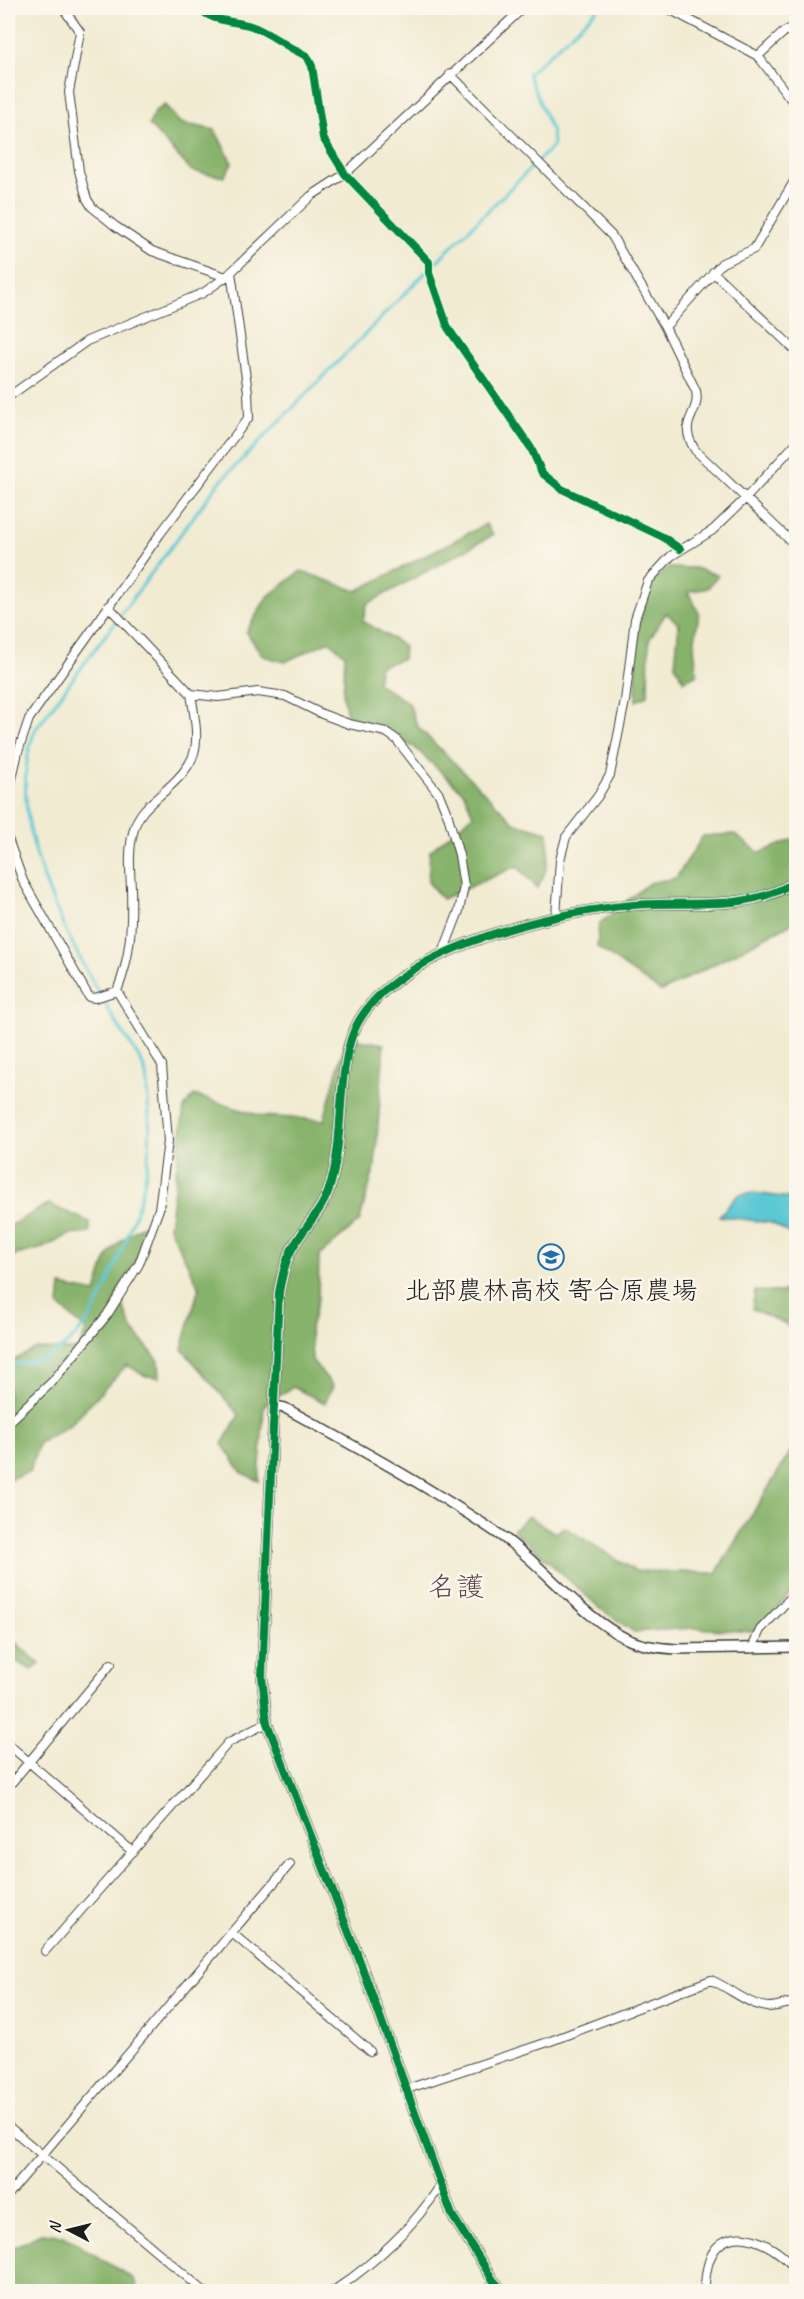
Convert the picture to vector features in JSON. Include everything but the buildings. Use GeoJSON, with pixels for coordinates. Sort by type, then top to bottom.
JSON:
{"type":"FeatureCollection","features":[{"type":"Feature","properties":{"kind":"street"},"geometry":{"type":"LineString","coordinates":[[63,8],[80,32],[69,92],[75,121],[79,171],[87,199],[92,207],[146,248],[228,275]]}},
{"type":"Feature","properties":{"kind":"street"},"geometry":{"type":"LineString","coordinates":[[200,8],[206,15],[259,30],[291,50],[307,56],[312,66],[323,138],[345,174],[429,262],[429,273],[448,328],[531,448],[543,473],[562,489],[663,537],[680,549]]}},
{"type":"Feature","properties":{"kind":"street"},"geometry":{"type":"LineString","coordinates":[[8,397],[87,341],[203,293],[228,275],[311,195],[345,174],[523,8]]}},
{"type":"Feature","properties":{"kind":"street"},"geometry":{"type":"LineString","coordinates":[[667,8],[758,56],[796,106]]}},
{"type":"Feature","properties":{"kind":"street"},"geometry":{"type":"LineString","coordinates":[[758,56],[785,31],[796,27]]}},
{"type":"Feature","properties":{"kind":"street"},"geometry":{"type":"LineString","coordinates":[[450,74],[612,236],[665,327],[696,391],[697,397],[687,424],[688,437],[695,450],[796,546]]}},
{"type":"Feature","properties":{"kind":"street"},"geometry":{"type":"LineString","coordinates":[[665,327],[722,263],[754,249],[796,178]]}},
{"type":"Feature","properties":{"kind":"street"},"geometry":{"type":"LineString","coordinates":[[713,272],[796,351]]}},
{"type":"Feature","properties":{"kind":"street"},"geometry":{"type":"LineString","coordinates":[[8,796],[18,752],[29,719],[108,606],[249,417],[248,392],[228,275]]}},
{"type":"Feature","properties":{"kind":"street"},"geometry":{"type":"LineString","coordinates":[[556,916],[560,860],[566,837],[606,784],[616,752],[626,701],[635,619],[641,595],[661,564],[680,549],[713,530],[796,443]]}},
{"type":"Feature","properties":{"kind":"street"},"geometry":{"type":"LineString","coordinates":[[8,1423],[52,1382],[107,1315],[139,1264],[159,1209],[168,1140],[162,1065],[117,991],[131,947],[129,861],[133,832],[138,817],[181,777],[195,756],[197,734],[191,694],[108,606]]}},
{"type":"Feature","properties":{"kind":"street"},"geometry":{"type":"LineString","coordinates":[[191,694],[218,697],[258,693],[285,696],[322,714],[349,724],[386,732],[396,739],[439,794],[459,855],[464,886],[459,911],[442,954]]}},
{"type":"Feature","properties":{"kind":"street"},"geometry":{"type":"LineString","coordinates":[[8,838],[23,881],[89,997],[95,998],[117,991]]}},
{"type":"Feature","properties":{"kind":"street"},"geometry":{"type":"LineString","coordinates":[[504,2292],[493,2280],[452,2215],[407,2089],[267,1723],[262,1676],[279,1292],[292,1250],[320,1211],[331,1183],[350,1041],[364,1010],[398,981],[442,954],[477,939],[556,916],[632,905],[716,904],[753,898],[786,888],[796,880]]}},
{"type":"Feature","properties":{"kind":"street"},"geometry":{"type":"LineString","coordinates":[[275,1406],[285,1408],[363,1450],[457,1506],[503,1537],[595,1617],[627,1639],[657,1647],[796,1647]]}},
{"type":"Feature","properties":{"kind":"street"},"geometry":{"type":"LineString","coordinates":[[752,1648],[760,1630],[796,1592]]}},
{"type":"Feature","properties":{"kind":"street"},"geometry":{"type":"LineString","coordinates":[[8,1787],[111,1664]]}},
{"type":"Feature","properties":{"kind":"street"},"geometry":{"type":"LineString","coordinates":[[45,1952],[230,1742],[267,1723]]}},
{"type":"Feature","properties":{"kind":"street"},"geometry":{"type":"LineString","coordinates":[[8,1744],[133,1852]]}},
{"type":"Feature","properties":{"kind":"street"},"geometry":{"type":"LineString","coordinates":[[8,2194],[290,1864]]}},
{"type":"Feature","properties":{"kind":"street"},"geometry":{"type":"LineString","coordinates":[[232,1933],[370,2051]]}},
{"type":"Feature","properties":{"kind":"street"},"geometry":{"type":"LineString","coordinates":[[407,2089],[548,2042],[711,1980],[756,2004],[770,2007],[796,2002]]}},
{"type":"Feature","properties":{"kind":"street"},"geometry":{"type":"LineString","coordinates":[[8,2126],[205,2292]]}},
{"type":"Feature","properties":{"kind":"street"},"geometry":{"type":"LineString","coordinates":[[332,2292],[370,2266],[424,2211],[441,2186]]}},
{"type":"Feature","properties":{"kind":"street"},"geometry":{"type":"LineString","coordinates":[[704,2292],[708,2262],[716,2248],[724,2242],[737,2238],[757,2241],[781,2253],[796,2271]]}},
{"type":"Feature","properties":{"kind":"green space"},"geometry":{"type":"Polygon","coordinates":[[[165,105],[180,123],[215,130],[232,163],[224,177],[192,171],[149,125],[155,111],[165,105]]]}},
{"type":"Feature","properties":{"kind":"green space"},"geometry":{"type":"Polygon","coordinates":[[[486,524],[493,535],[367,604],[363,621],[404,646],[403,659],[380,666],[377,683],[409,703],[417,726],[515,823],[548,832],[548,861],[537,888],[517,866],[442,899],[428,882],[430,851],[473,815],[464,793],[414,747],[348,718],[343,696],[345,655],[329,641],[285,662],[263,656],[246,632],[267,597],[301,571],[357,591],[486,524]]]}},
{"type":"Feature","properties":{"kind":"green space"},"geometry":{"type":"Polygon","coordinates":[[[668,568],[695,568],[718,575],[708,588],[688,592],[699,613],[694,646],[697,674],[684,681],[675,665],[679,624],[666,613],[649,640],[648,695],[636,701],[636,632],[650,583],[668,568]]]}},
{"type":"Feature","properties":{"kind":"green space"},"geometry":{"type":"Polygon","coordinates":[[[734,834],[760,853],[796,838],[796,921],[661,992],[597,947],[599,924],[649,883],[676,878],[703,836],[734,834]]]}},
{"type":"Feature","properties":{"kind":"green space"},"geometry":{"type":"Polygon","coordinates":[[[346,1038],[384,1044],[375,1166],[359,1222],[319,1256],[318,1299],[310,1329],[312,1360],[333,1386],[325,1403],[293,1387],[264,1405],[259,1481],[242,1473],[222,1444],[239,1415],[182,1349],[199,1287],[169,1227],[184,1108],[194,1095],[261,1116],[324,1120],[346,1038]]]}},
{"type":"Feature","properties":{"kind":"green space"},"geometry":{"type":"Polygon","coordinates":[[[48,1204],[90,1222],[90,1233],[69,1235],[43,1248],[8,1257],[8,1227],[48,1204]]]}},
{"type":"Feature","properties":{"kind":"green space"},"geometry":{"type":"Polygon","coordinates":[[[145,1224],[146,1242],[118,1293],[132,1329],[159,1361],[160,1377],[146,1376],[127,1365],[70,1425],[39,1443],[30,1471],[8,1480],[8,1363],[35,1349],[79,1350],[86,1330],[59,1306],[61,1286],[96,1293],[103,1268],[111,1252],[145,1224]]]}},
{"type":"Feature","properties":{"kind":"green space"},"geometry":{"type":"Polygon","coordinates":[[[796,1276],[796,1333],[784,1323],[752,1309],[755,1291],[783,1292],[796,1276]]]}},
{"type":"Feature","properties":{"kind":"green space"},"geometry":{"type":"Polygon","coordinates":[[[796,1433],[796,1587],[755,1632],[694,1628],[634,1632],[601,1609],[513,1530],[528,1516],[555,1533],[564,1527],[636,1571],[716,1573],[791,1451],[796,1433]]]}},
{"type":"Feature","properties":{"kind":"green space"},"geometry":{"type":"Polygon","coordinates":[[[8,1636],[40,1664],[32,1670],[8,1657],[8,1636]]]}},
{"type":"Feature","properties":{"kind":"green space"},"geometry":{"type":"Polygon","coordinates":[[[43,2233],[64,2236],[134,2279],[138,2291],[8,2291],[8,2250],[43,2233]]]}},
{"type":"Feature","properties":{"kind":"water"},"geometry":{"type":"Polygon","coordinates":[[[754,1193],[796,1199],[796,1237],[772,1223],[719,1216],[738,1195],[754,1193]]]}},
{"type":"Feature","properties":{"kind":"waterway"},"geometry":{"type":"LineString","coordinates":[[432,266],[553,146],[552,132],[528,74],[599,8]]}},
{"type":"Feature","properties":{"kind":"waterway"},"geometry":{"type":"LineString","coordinates":[[8,1365],[35,1361],[51,1355],[73,1339],[90,1318],[109,1281],[138,1207],[147,1168],[150,1126],[145,1071],[76,952],[44,878],[32,840],[26,802],[26,765],[35,730],[217,485],[427,271]]}},
{"type":"Feature","properties":{"kind":"cycle path"},"geometry":{"type":"LineString","coordinates":[[200,8],[209,16],[256,28],[307,56],[312,66],[323,138],[345,174],[429,262],[429,273],[448,328],[531,448],[542,473],[562,489],[663,537],[680,549]]}},
{"type":"Feature","properties":{"kind":"cycle path"},"geometry":{"type":"LineString","coordinates":[[504,2292],[493,2280],[452,2215],[358,1956],[267,1723],[262,1676],[280,1286],[290,1254],[324,1201],[331,1183],[338,1147],[344,1075],[351,1039],[368,1008],[395,982],[431,960],[515,927],[599,909],[633,905],[717,903],[758,898],[796,881]]}},
{"type":"Feature","properties":{"kind":"place","name":"北部農林高校 寄合原農場"},"geometry":{"type":"Point","coordinates":[551,1257]}},
{"type":"Feature","properties":{"kind":"district","name":"名護"},"geometry":{"type":"Point","coordinates":[456,1586]}}]}
